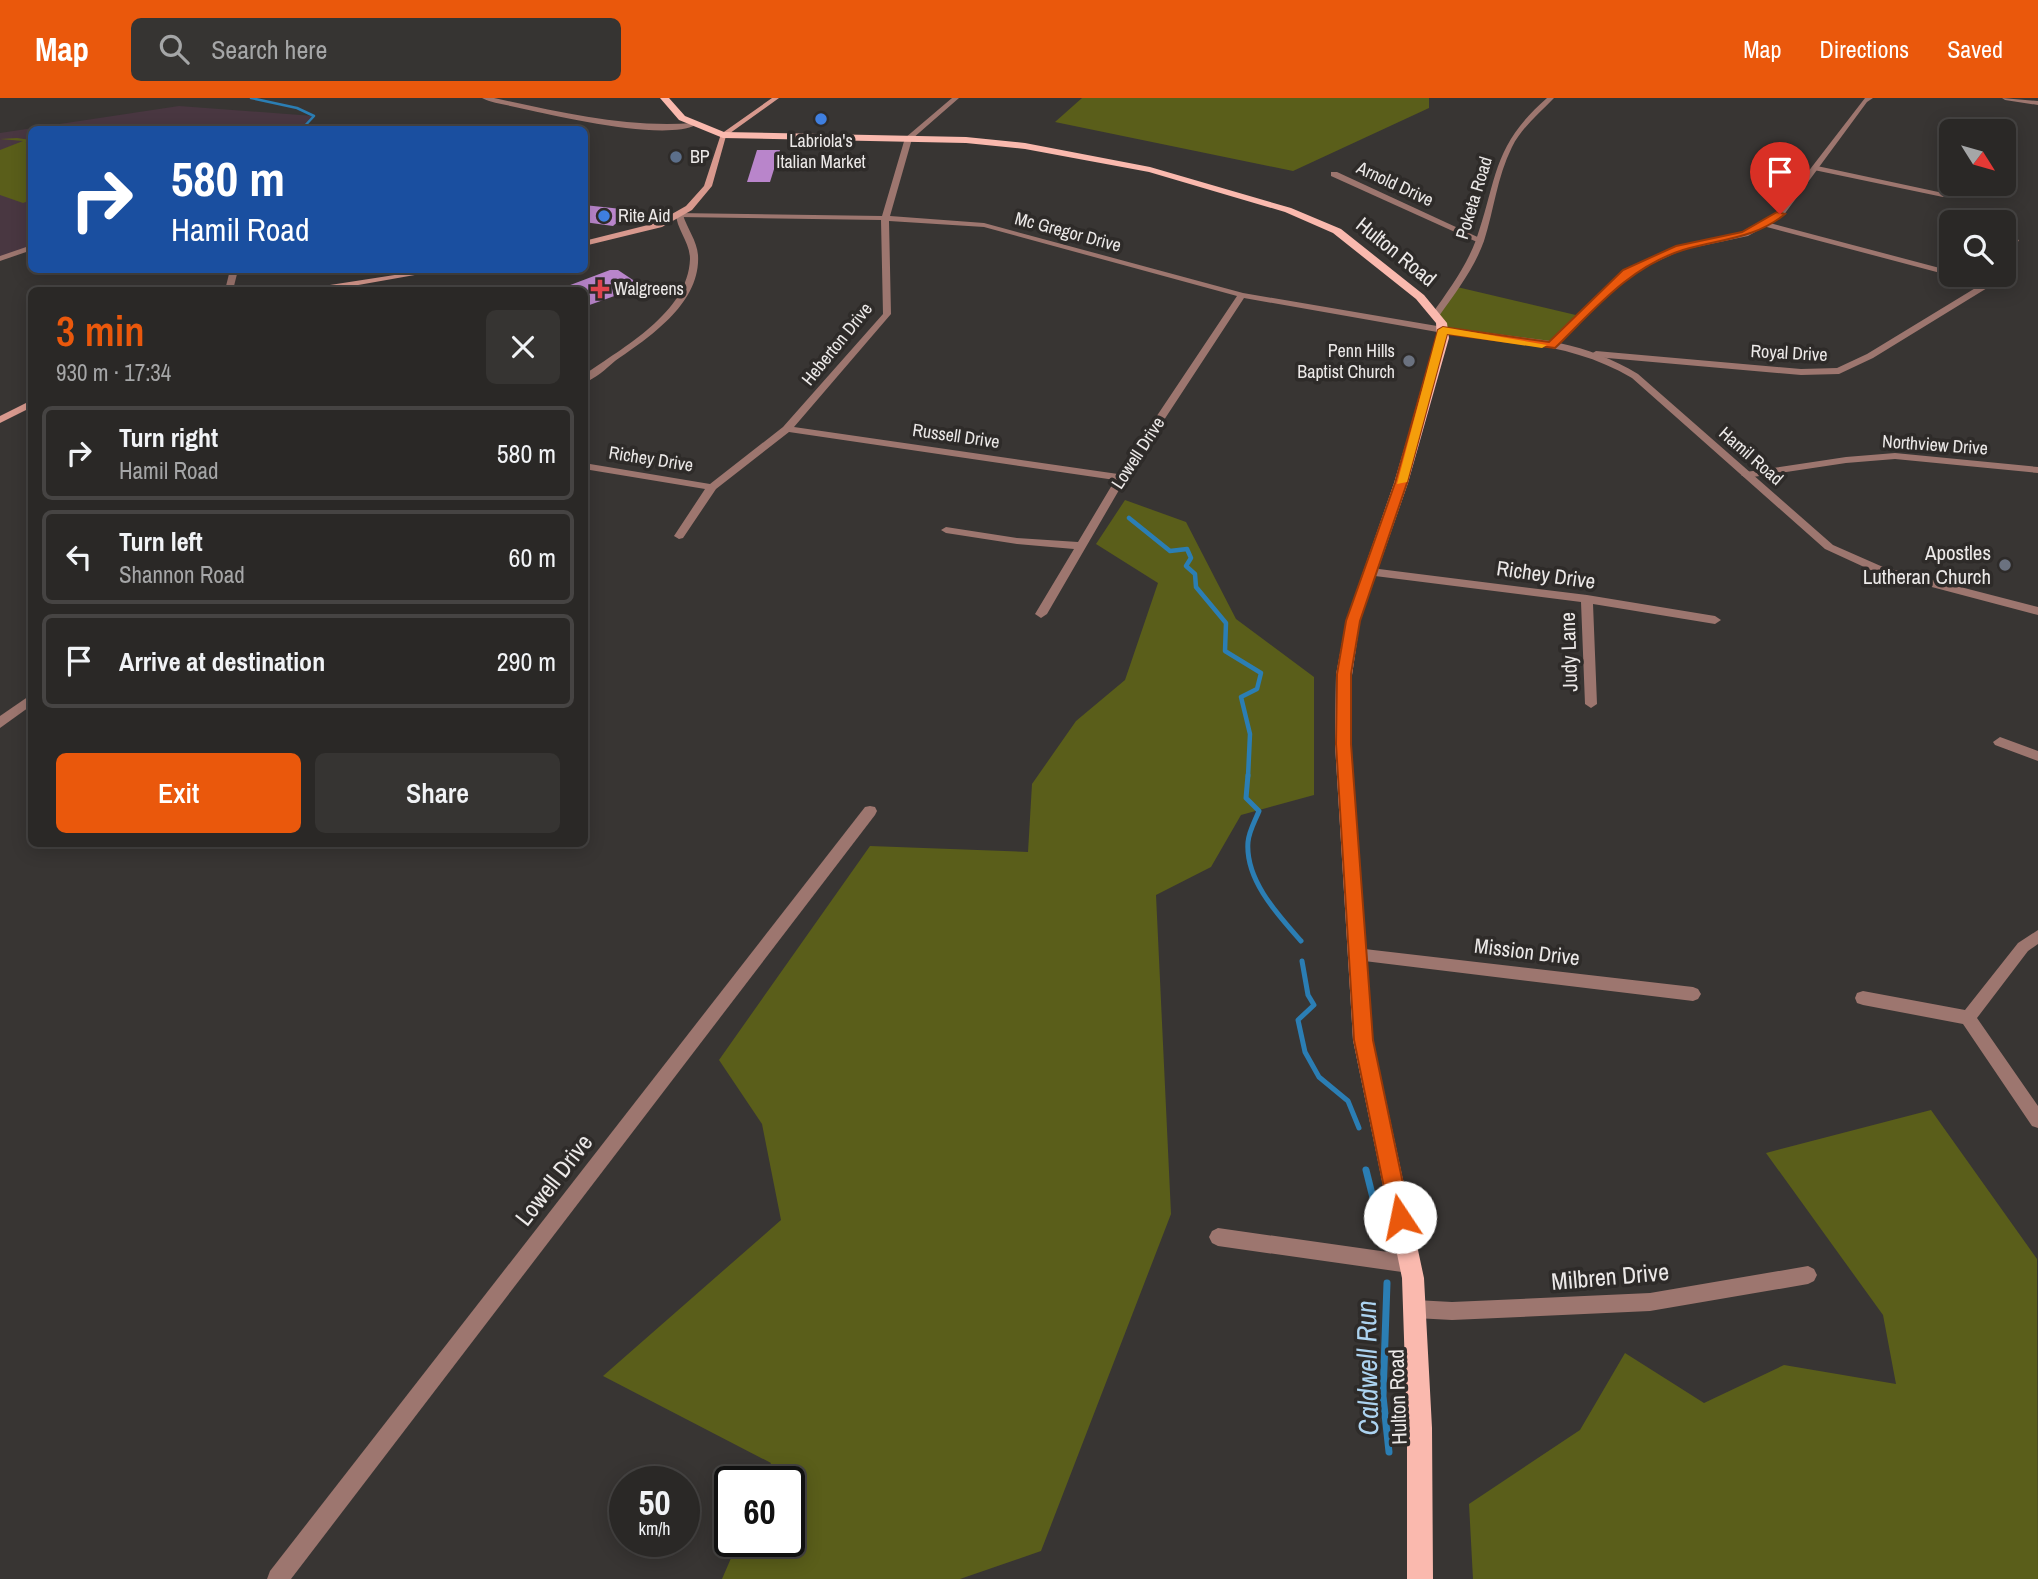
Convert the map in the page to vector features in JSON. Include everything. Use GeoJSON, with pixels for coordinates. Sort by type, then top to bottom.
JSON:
{"type":"FeatureCollection","features":[{"type":"Feature","properties":{"kind":"main road"},"geometry":{"type":"LineString","coordinates":[[664,98],[672,110],[693,125]]}},
{"type":"Feature","properties":{"kind":"main road"},"geometry":{"type":"LineString","coordinates":[[588,243],[631,234],[679,215],[696,202],[708,186],[723,135],[776,98]]}},
{"type":"Feature","properties":{"kind":"main road","name":"Hulton Road"},"geometry":{"type":"LineString","coordinates":[[693,125],[723,135],[989,142],[1077,155],[1150,170],[1288,210],[1326,224],[1420,297],[1436,314],[1443,330],[1401,483],[1353,621],[1344,674],[1343,744],[1363,1040],[1409,1264],[1415,1308],[1421,1393],[1420,1579]]}},
{"type":"Feature","properties":{"kind":"main road"},"geometry":{"type":"LineString","coordinates":[[335,287],[421,273]]}},
{"type":"Feature","properties":{"kind":"main road"},"geometry":{"type":"LineString","coordinates":[[0,420],[28,405]]}},
{"type":"Feature","properties":{"kind":"street"},"geometry":{"type":"LineString","coordinates":[[485,98],[597,122],[663,127],[693,125]]}},
{"type":"Feature","properties":{"kind":"street"},"geometry":{"type":"LineString","coordinates":[[909,138],[956,98]]}},
{"type":"Feature","properties":{"kind":"street","name":"Poketa Road"},"geometry":{"type":"LineString","coordinates":[[1436,314],[1457,287],[1480,240],[1501,160],[1511,138],[1534,112],[1551,98]]}},
{"type":"Feature","properties":{"kind":"street"},"geometry":{"type":"LineString","coordinates":[[1551,346],[1627,272],[1679,248],[1745,234],[1780,214],[1817,169],[1865,101],[1870,98]]}},
{"type":"Feature","properties":{"kind":"street"},"geometry":{"type":"LineString","coordinates":[[2005,98],[2038,103]]}},
{"type":"Feature","properties":{"kind":"street","name":"Heberton Drive"},"geometry":{"type":"LineString","coordinates":[[678,537],[712,487],[787,429],[887,314],[885,218],[909,138]]}},
{"type":"Feature","properties":{"kind":"street"},"geometry":{"type":"LineString","coordinates":[[1817,169],[1939,194]]}},
{"type":"Feature","properties":{"kind":"street","name":"Arnold Drive"},"geometry":{"type":"LineString","coordinates":[[1334,174],[1480,240]]}},
{"type":"Feature","properties":{"kind":"street"},"geometry":{"type":"LineString","coordinates":[[588,377],[671,312],[694,279],[694,253],[679,215]]}},
{"type":"Feature","properties":{"kind":"street","name":"Mc Gregor Drive"},"geometry":{"type":"LineString","coordinates":[[679,215],[885,218],[984,225],[1242,295],[1443,330]]}},
{"type":"Feature","properties":{"kind":"street"},"geometry":{"type":"LineString","coordinates":[[1766,224],[1939,270]]}},
{"type":"Feature","properties":{"kind":"street"},"geometry":{"type":"LineString","coordinates":[[0,259],[28,248]]}},
{"type":"Feature","properties":{"kind":"street","name":"Royal Drive"},"geometry":{"type":"LineString","coordinates":[[1596,354],[1801,372],[1839,371],[1870,356],[1978,287]]}},
{"type":"Feature","properties":{"kind":"street","name":"Lowell Drive"},"geometry":{"type":"LineString","coordinates":[[1041,614],[1121,478],[1242,295]]}},
{"type":"Feature","properties":{"kind":"street","name":"Hamil Road"},"geometry":{"type":"LineString","coordinates":[[1443,330],[1596,354],[1635,376],[1829,547],[1855,563],[1886,574],[1968,591],[2038,611]]}},
{"type":"Feature","properties":{"kind":"street","name":"Russell Drive"},"geometry":{"type":"LineString","coordinates":[[787,429],[1121,478]]}},
{"type":"Feature","properties":{"kind":"street","name":"Northview Drive"},"geometry":{"type":"LineString","coordinates":[[1746,475],[1846,460],[1895,456],[2038,470]]}},
{"type":"Feature","properties":{"kind":"street","name":"Richey Drive"},"geometry":{"type":"LineString","coordinates":[[588,467],[712,487]]}},
{"type":"Feature","properties":{"kind":"street"},"geometry":{"type":"LineString","coordinates":[[946,530],[1017,541],[1081,546]]}},
{"type":"Feature","properties":{"kind":"street","name":"Richey Drive"},"geometry":{"type":"LineString","coordinates":[[1371,572],[1587,599],[1715,620]]}},
{"type":"Feature","properties":{"kind":"street","name":"Judy Lane"},"geometry":{"type":"LineString","coordinates":[[1587,599],[1591,704]]}},
{"type":"Feature","properties":{"kind":"street"},"geometry":{"type":"LineString","coordinates":[[0,723],[28,701]]}},
{"type":"Feature","properties":{"kind":"street"},"geometry":{"type":"LineString","coordinates":[[2000,743],[2038,755]]}},
{"type":"Feature","properties":{"kind":"street","name":"Lowell Drive"},"geometry":{"type":"LineString","coordinates":[[278,1579],[870,811]]}},
{"type":"Feature","properties":{"kind":"street"},"geometry":{"type":"LineString","coordinates":[[1968,1018],[2024,947],[2038,936]]}},
{"type":"Feature","properties":{"kind":"street","name":"Mission Drive"},"geometry":{"type":"LineString","coordinates":[[1356,954],[1693,994]]}},
{"type":"Feature","properties":{"kind":"street"},"geometry":{"type":"LineString","coordinates":[[1863,999],[1968,1018],[2038,1121]]}},
{"type":"Feature","properties":{"kind":"street"},"geometry":{"type":"LineString","coordinates":[[1218,1237],[1409,1264]]}},
{"type":"Feature","properties":{"kind":"street","name":"Milbren Drive"},"geometry":{"type":"LineString","coordinates":[[1415,1308],[1452,1311],[1626,1304],[1808,1275]]}},
{"type":"Feature","properties":{"kind":"shaded area"},"geometry":{"type":"Polygon","coordinates":[[[179,106],[314,116],[305,126],[46,126],[179,106]]]}},
{"type":"Feature","properties":{"kind":"shaded area"},"geometry":{"type":"Polygon","coordinates":[[[28,129],[28,248],[0,259],[0,133],[28,129]]]}},
{"type":"Feature","properties":{"kind":"green space"},"geometry":{"type":"Polygon","coordinates":[[[1082,98],[1429,98],[1429,108],[1293,171],[1055,122],[1082,98]]]}},
{"type":"Feature","properties":{"kind":"green space"},"geometry":{"type":"Polygon","coordinates":[[[0,139],[28,140],[28,142],[25,142],[28,143],[28,201],[23,203],[0,195],[0,150],[23,141],[0,139]]]}},
{"type":"Feature","properties":{"kind":"green space"},"geometry":{"type":"Polygon","coordinates":[[[1457,287],[1580,316],[1551,346],[1443,330],[1436,314],[1457,287]]]}},
{"type":"Feature","properties":{"kind":"green space"},"geometry":{"type":"Polygon","coordinates":[[[1125,500],[1186,522],[1236,619],[1314,677],[1314,795],[1241,815],[1211,867],[1156,895],[1171,1214],[1041,1551],[960,1579],[722,1579],[732,1557],[805,1557],[805,1466],[770,1466],[771,1463],[603,1376],[781,1220],[762,1124],[719,1060],[870,846],[1028,852],[1032,784],[1076,721],[1125,680],[1158,583],[1096,544],[1125,500]]]}},
{"type":"Feature","properties":{"kind":"green space"},"geometry":{"type":"Polygon","coordinates":[[[1931,1110],[2037,1259],[2038,1579],[1473,1579],[1469,1504],[1580,1430],[1625,1353],[1704,1403],[1784,1365],[1896,1384],[1883,1315],[1766,1153],[1931,1110]]]}},
{"type":"Feature","properties":{"kind":"building"},"geometry":{"type":"Polygon","coordinates":[[[757,150],[780,150],[770,182],[747,182],[757,150]]]}},
{"type":"Feature","properties":{"kind":"building","name":"Rite Aid"},"geometry":{"type":"Polygon","coordinates":[[[588,205],[631,210],[613,226],[588,223],[588,205]]]}},
{"type":"Feature","properties":{"kind":"building","name":"Walgreens"},"geometry":{"type":"Polygon","coordinates":[[[610,270],[618,270],[642,286],[588,306],[588,287],[565,287],[610,270]]]}},
{"type":"Feature","properties":{"kind":"waterway"},"geometry":{"type":"LineString","coordinates":[[251,98],[297,108],[314,116],[305,126]]}},
{"type":"Feature","properties":{"kind":"waterway","name":"Caldwell Run"},"geometry":{"type":"LineString","coordinates":[[1129,518],[1170,551],[1187,549],[1191,558],[1186,566],[1195,574],[1196,587],[1226,623],[1225,651],[1261,673],[1257,689],[1241,697],[1250,734],[1248,777]]}},
{"type":"Feature","properties":{"kind":"waterway","name":"Caldwell Run"},"geometry":{"type":"LineString","coordinates":[[1248,775],[1246,798],[1259,811],[1248,842],[1252,870],[1265,896],[1301,941]]}},
{"type":"Feature","properties":{"kind":"waterway","name":"Caldwell Run"},"geometry":{"type":"LineString","coordinates":[[1302,961],[1308,995],[1314,1005],[1298,1020],[1305,1052],[1319,1077],[1348,1101],[1359,1128]]}},
{"type":"Feature","properties":{"kind":"waterway","name":"Caldwell Run"},"geometry":{"type":"LineString","coordinates":[[1366,1170],[1384,1242]]}},
{"type":"Feature","properties":{"kind":"waterway","name":"Caldwell Run"},"geometry":{"type":"LineString","coordinates":[[1387,1283],[1383,1396],[1389,1452]]}},
{"type":"Feature","properties":{"kind":"slow traffic"},"geometry":{"type":"LineString","coordinates":[[1401,482],[1443,338],[1443,330],[1542,345]]}},
{"type":"Feature","properties":{"kind":"place","name":"Labriola's Italian Market"},"geometry":{"type":"Point","coordinates":[821,119]}},
{"type":"Feature","properties":{"kind":"place","name":"BP"},"geometry":{"type":"Point","coordinates":[676,157]}},
{"type":"Feature","properties":{"kind":"place","name":"Rite Aid"},"geometry":{"type":"Point","coordinates":[604,216]}},
{"type":"Feature","properties":{"kind":"place","name":"Walgreens"},"geometry":{"type":"Point","coordinates":[600,289]}},
{"type":"Feature","properties":{"kind":"place","name":"Penn Hills Baptist Church"},"geometry":{"type":"Point","coordinates":[1409,361]}},
{"type":"Feature","properties":{"kind":"place","name":"Apostles Lutheran Church"},"geometry":{"type":"Point","coordinates":[2005,565]}},
{"type":"Feature","properties":{"kind":"route"},"geometry":{"type":"LineString","coordinates":[[1400,1217],[1363,1040],[1343,744],[1344,674],[1353,621],[1401,483],[1443,338],[1443,330],[1551,346],[1627,272],[1679,248],[1745,234],[1780,214]]}}]}
